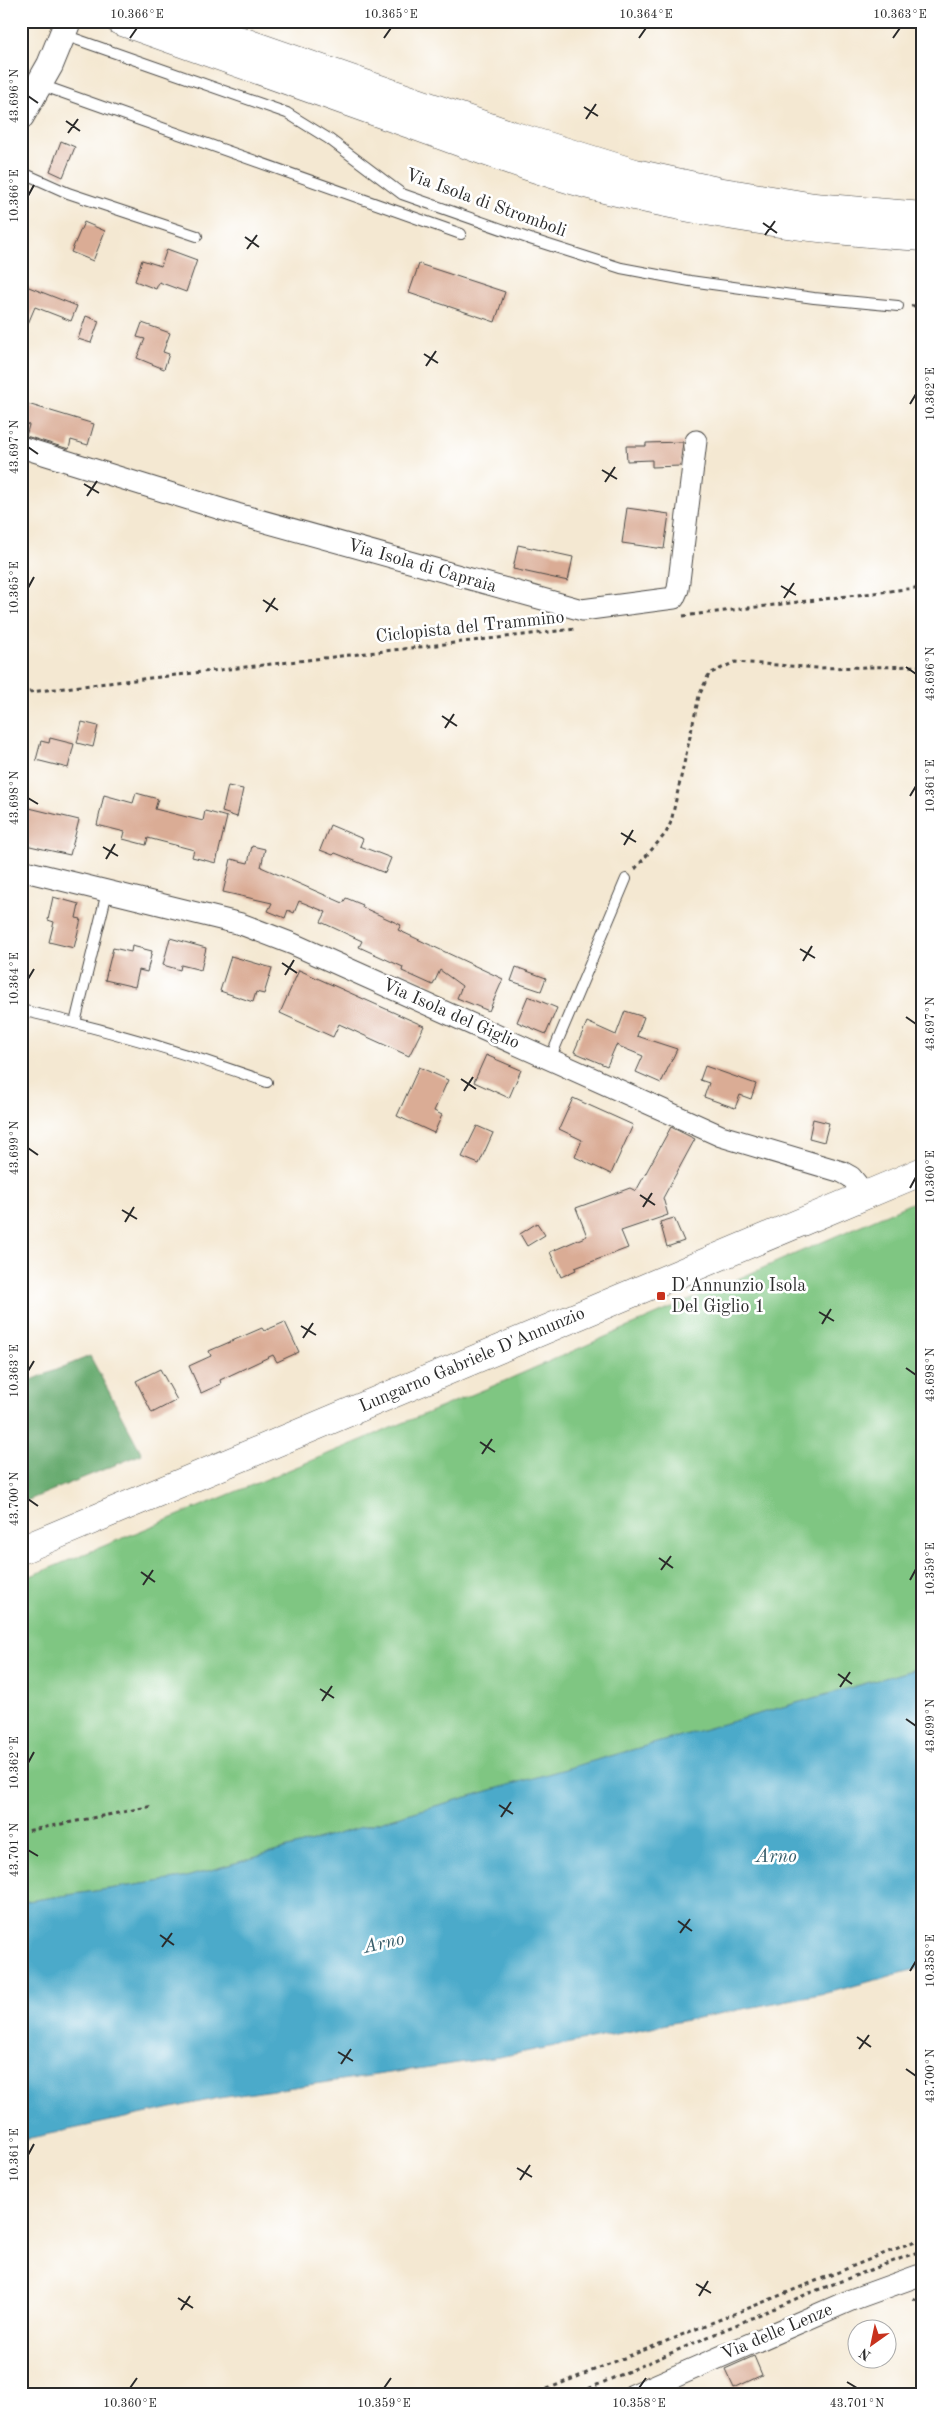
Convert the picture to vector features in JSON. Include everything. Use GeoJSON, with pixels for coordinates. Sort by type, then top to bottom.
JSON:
{"type":"FeatureCollection","features":[{"type":"Feature","properties":{"kind":"main road"},"geometry":{"type":"LineString","coordinates":[[120,21],[455,128],[606,165],[717,191],[814,207],[923,216]]}},
{"type":"Feature","properties":{"kind":"main road"},"geometry":{"type":"LineString","coordinates":[[184,21],[455,128],[598,187],[692,209],[776,224],[856,233],[923,237]]}},
{"type":"Feature","properties":{"kind":"main road","name":"Lungarno Gabriele D'Annunzio"},"geometry":{"type":"LineString","coordinates":[[21,1550],[923,1170]]}},
{"type":"Feature","properties":{"kind":"street"},"geometry":{"type":"LineString","coordinates":[[21,116],[40,85],[65,28]]}},
{"type":"Feature","properties":{"kind":"street","name":"Via Isola di Capraia"},"geometry":{"type":"LineString","coordinates":[[21,447],[237,514],[582,610],[674,598],[678,589],[696,441]]}},
{"type":"Feature","properties":{"kind":"street","name":"Via Isola del Giglio"},"geometry":{"type":"LineString","coordinates":[[21,870],[241,924],[293,944],[721,1136],[842,1172],[851,1177],[865,1194]]}},
{"type":"Feature","properties":{"kind":"street","name":"Via delle Lenze"},"geometry":{"type":"LineString","coordinates":[[633,2395],[851,2300],[923,2274]]}},
{"type":"Feature","properties":{"kind":"lane","name":"Via Isola di Stromboli"},"geometry":{"type":"LineString","coordinates":[[65,28],[287,113],[329,139],[402,194],[542,242],[620,268],[690,281],[814,298],[898,306]]}},
{"type":"Feature","properties":{"kind":"lane"},"geometry":{"type":"LineString","coordinates":[[40,85],[461,234]]}},
{"type":"Feature","properties":{"kind":"lane"},"geometry":{"type":"LineString","coordinates":[[21,172],[68,192],[198,236]]}},
{"type":"Feature","properties":{"kind":"lane"},"geometry":{"type":"LineString","coordinates":[[550,1059],[626,879]]}},
{"type":"Feature","properties":{"kind":"lane"},"geometry":{"type":"LineString","coordinates":[[76,1023],[106,892]]}},
{"type":"Feature","properties":{"kind":"lane"},"geometry":{"type":"LineString","coordinates":[[21,1010],[76,1023],[203,1059],[267,1082]]}},
{"type":"Feature","properties":{"kind":"path"},"geometry":{"type":"LineString","coordinates":[[676,617],[923,587]]}},
{"type":"Feature","properties":{"kind":"path","name":"Ciclopista del Trammino"},"geometry":{"type":"LineString","coordinates":[[21,693],[582,628]]}},
{"type":"Feature","properties":{"kind":"path"},"geometry":{"type":"LineString","coordinates":[[626,879],[666,833],[698,696],[709,674],[735,662],[818,668],[923,666]]}},
{"type":"Feature","properties":{"kind":"path"},"geometry":{"type":"LineString","coordinates":[[21,1832],[153,1806]]}},
{"type":"Feature","properties":{"kind":"path"},"geometry":{"type":"LineString","coordinates":[[532,2395],[923,2238]]}},
{"type":"Feature","properties":{"kind":"path"},"geometry":{"type":"LineString","coordinates":[[574,2395],[807,2294],[923,2250]]}},
{"type":"Feature","properties":{"kind":"green space"},"geometry":{"type":"Polygon","coordinates":[[[923,1198],[923,1667],[183,1878],[21,1902],[21,1580],[493,1386],[923,1198]]]}},
{"type":"Feature","properties":{"kind":"green space"},"geometry":{"type":"Polygon","coordinates":[[[90,1356],[142,1454],[21,1503],[21,1378],[29,1381],[90,1356]]]}},
{"type":"Feature","properties":{"kind":"water","name":"Arno"},"geometry":{"type":"Polygon","coordinates":[[[923,1667],[923,1967],[835,1991],[499,2057],[219,2098],[21,2140],[21,1902],[183,1878],[923,1667]]]}},
{"type":"Feature","properties":{"kind":"building"},"geometry":{"type":"Polygon","coordinates":[[[61,141],[75,147],[63,177],[50,171],[61,141]]]}},
{"type":"Feature","properties":{"kind":"building"},"geometry":{"type":"Polygon","coordinates":[[[84,222],[105,231],[93,261],[71,252],[84,222]]]}},
{"type":"Feature","properties":{"kind":"building"},"geometry":{"type":"Polygon","coordinates":[[[167,249],[197,260],[186,292],[159,282],[156,289],[135,281],[142,260],[161,266],[167,249]]]}},
{"type":"Feature","properties":{"kind":"building"},"geometry":{"type":"Polygon","coordinates":[[[419,264],[505,292],[495,322],[409,293],[419,264]]]}},
{"type":"Feature","properties":{"kind":"building"},"geometry":{"type":"Polygon","coordinates":[[[21,284],[77,306],[71,321],[35,307],[21,340],[21,284]]]}},
{"type":"Feature","properties":{"kind":"building"},"geometry":{"type":"Polygon","coordinates":[[[86,316],[99,321],[91,343],[78,339],[86,316]]]}},
{"type":"Feature","properties":{"kind":"building"},"geometry":{"type":"Polygon","coordinates":[[[142,323],[170,333],[163,352],[169,354],[164,369],[137,358],[145,339],[137,337],[142,323]]]}},
{"type":"Feature","properties":{"kind":"building"},"geometry":{"type":"Polygon","coordinates":[[[21,402],[94,424],[88,445],[71,440],[69,449],[26,436],[29,425],[21,422],[21,402]]]}},
{"type":"Feature","properties":{"kind":"building"},"geometry":{"type":"Polygon","coordinates":[[[683,442],[680,466],[652,467],[652,460],[627,461],[626,446],[646,446],[646,443],[683,442]]]}},
{"type":"Feature","properties":{"kind":"building"},"geometry":{"type":"Polygon","coordinates":[[[627,508],[669,514],[664,549],[622,543],[627,508]]]}},
{"type":"Feature","properties":{"kind":"building"},"geometry":{"type":"Polygon","coordinates":[[[518,545],[573,557],[568,581],[513,569],[518,545]]]}},
{"type":"Feature","properties":{"kind":"building"},"geometry":{"type":"Polygon","coordinates":[[[82,722],[98,726],[93,747],[77,743],[82,722]]]}},
{"type":"Feature","properties":{"kind":"building"},"geometry":{"type":"Polygon","coordinates":[[[50,738],[74,744],[68,768],[36,760],[41,741],[49,743],[50,738]]]}},
{"type":"Feature","properties":{"kind":"building"},"geometry":{"type":"Polygon","coordinates":[[[228,786],[243,789],[237,817],[222,812],[228,786]]]}},
{"type":"Feature","properties":{"kind":"building"},"geometry":{"type":"Polygon","coordinates":[[[136,793],[158,799],[155,809],[203,821],[205,811],[227,817],[216,863],[192,857],[194,850],[148,838],[146,845],[123,839],[125,832],[97,825],[104,795],[133,803],[136,793]]]}},
{"type":"Feature","properties":{"kind":"building"},"geometry":{"type":"Polygon","coordinates":[[[21,806],[79,820],[70,855],[21,844],[21,806]]]}},
{"type":"Feature","properties":{"kind":"building"},"geometry":{"type":"Polygon","coordinates":[[[330,825],[363,839],[360,846],[391,858],[385,873],[335,853],[333,855],[320,850],[330,825]]]}},
{"type":"Feature","properties":{"kind":"building"},"geometry":{"type":"Polygon","coordinates":[[[252,846],[265,849],[261,867],[343,903],[346,898],[363,905],[362,907],[401,925],[398,930],[503,979],[489,1011],[457,998],[462,986],[440,970],[433,985],[402,971],[403,967],[359,947],[362,941],[321,922],[326,912],[299,901],[294,913],[288,910],[285,918],[268,911],[272,903],[223,892],[231,859],[248,863],[252,846]]]}},
{"type":"Feature","properties":{"kind":"building"},"geometry":{"type":"Polygon","coordinates":[[[53,897],[79,904],[76,918],[81,919],[74,948],[49,942],[54,922],[48,920],[53,897]]]}},
{"type":"Feature","properties":{"kind":"building"},"geometry":{"type":"Polygon","coordinates":[[[170,938],[206,948],[201,970],[181,965],[180,970],[163,965],[170,938]]]}},
{"type":"Feature","properties":{"kind":"building"},"geometry":{"type":"Polygon","coordinates":[[[132,946],[152,951],[147,972],[139,970],[135,987],[105,980],[113,948],[131,952],[132,946]]]}},
{"type":"Feature","properties":{"kind":"building"},"geometry":{"type":"Polygon","coordinates":[[[231,956],[272,968],[264,994],[256,992],[253,1002],[220,991],[231,956]]]}},
{"type":"Feature","properties":{"kind":"building"},"geometry":{"type":"Polygon","coordinates":[[[516,967],[546,978],[541,991],[511,981],[516,967]]]}},
{"type":"Feature","properties":{"kind":"building"},"geometry":{"type":"Polygon","coordinates":[[[299,970],[424,1026],[409,1056],[339,1024],[333,1037],[280,1013],[299,970]]]}},
{"type":"Feature","properties":{"kind":"building"},"geometry":{"type":"Polygon","coordinates":[[[528,996],[557,1008],[546,1034],[517,1022],[528,996]]]}},
{"type":"Feature","properties":{"kind":"building"},"geometry":{"type":"Polygon","coordinates":[[[625,1011],[644,1017],[637,1036],[677,1049],[661,1083],[636,1072],[643,1056],[616,1045],[607,1066],[574,1052],[587,1022],[616,1035],[625,1011]]]}},
{"type":"Feature","properties":{"kind":"building"},"geometry":{"type":"Polygon","coordinates":[[[486,1055],[521,1070],[509,1098],[474,1082],[486,1055]]]}},
{"type":"Feature","properties":{"kind":"building"},"geometry":{"type":"Polygon","coordinates":[[[705,1066],[756,1084],[751,1099],[740,1095],[735,1108],[704,1097],[709,1083],[700,1080],[705,1066]]]}},
{"type":"Feature","properties":{"kind":"building"},"geometry":{"type":"Polygon","coordinates":[[[419,1067],[448,1080],[434,1111],[442,1115],[434,1133],[397,1116],[419,1067]]]}},
{"type":"Feature","properties":{"kind":"building"},"geometry":{"type":"Polygon","coordinates":[[[573,1098],[633,1125],[611,1174],[575,1157],[582,1140],[559,1129],[573,1098]]]}},
{"type":"Feature","properties":{"kind":"building"},"geometry":{"type":"Polygon","coordinates":[[[813,1119],[829,1123],[824,1142],[809,1138],[813,1119]]]}},
{"type":"Feature","properties":{"kind":"building"},"geometry":{"type":"Polygon","coordinates":[[[477,1126],[493,1133],[479,1164],[462,1157],[477,1126]]]}},
{"type":"Feature","properties":{"kind":"building"},"geometry":{"type":"Polygon","coordinates":[[[671,1127],[695,1139],[663,1198],[668,1215],[621,1231],[628,1248],[575,1268],[576,1270],[561,1277],[550,1252],[587,1236],[576,1208],[630,1188],[636,1191],[671,1127]]]}},
{"type":"Feature","properties":{"kind":"building"},"geometry":{"type":"Polygon","coordinates":[[[674,1218],[684,1241],[667,1247],[660,1222],[674,1218]]]}},
{"type":"Feature","properties":{"kind":"building"},"geometry":{"type":"Polygon","coordinates":[[[537,1223],[545,1235],[527,1246],[520,1234],[537,1223]]]}},
{"type":"Feature","properties":{"kind":"building"},"geometry":{"type":"Polygon","coordinates":[[[285,1322],[299,1352],[277,1362],[273,1355],[220,1380],[221,1384],[201,1393],[189,1366],[211,1356],[209,1351],[262,1328],[264,1331],[285,1322]]]}},
{"type":"Feature","properties":{"kind":"building"},"geometry":{"type":"Polygon","coordinates":[[[160,1369],[177,1400],[152,1413],[136,1381],[160,1369]]]}},
{"type":"Feature","properties":{"kind":"building"},"geometry":{"type":"Polygon","coordinates":[[[754,2356],[762,2375],[734,2388],[725,2369],[754,2356]]]}},
{"type":"Feature","properties":{"kind":"place","name":"D'Annunzio Isola Del Giglio 1"},"geometry":{"type":"Point","coordinates":[661,1296]}}]}
